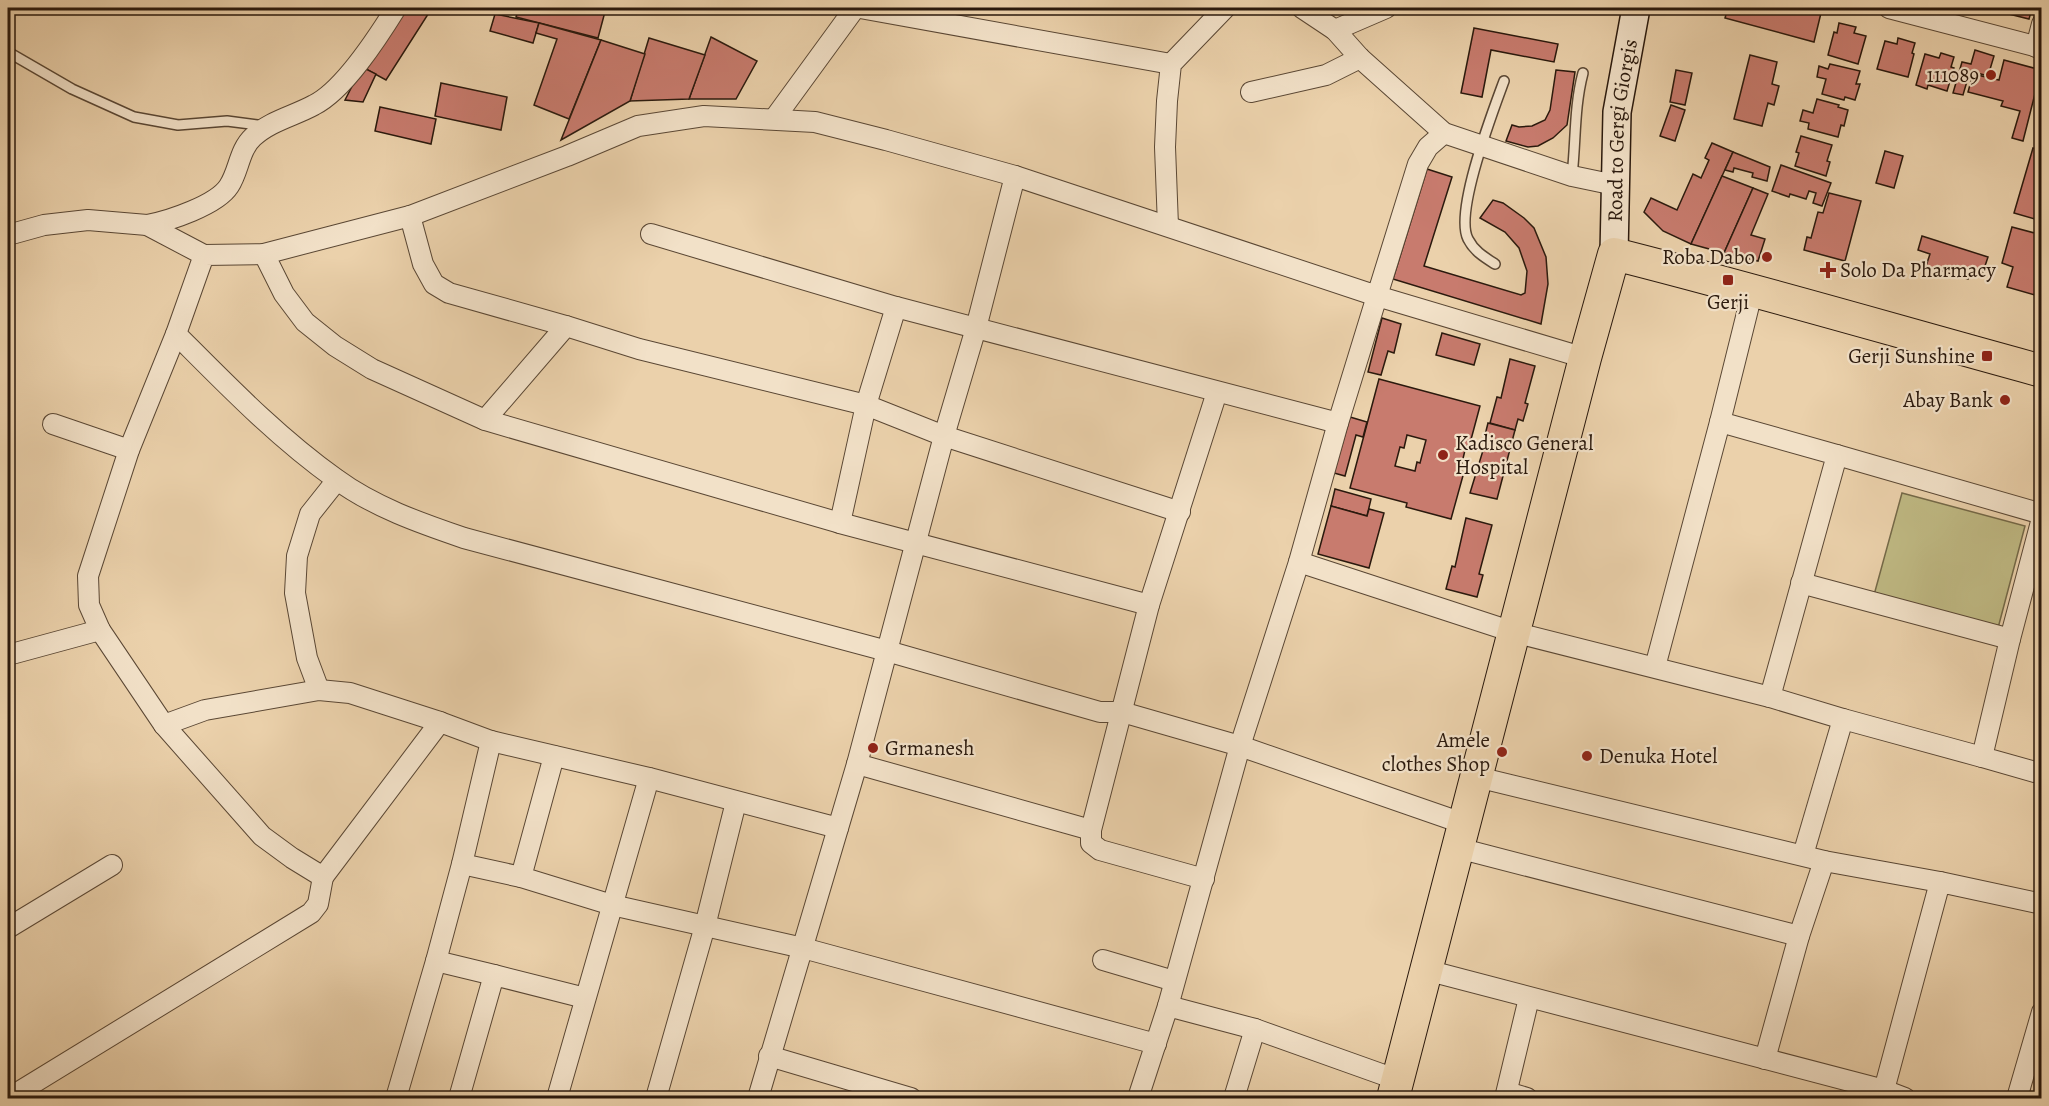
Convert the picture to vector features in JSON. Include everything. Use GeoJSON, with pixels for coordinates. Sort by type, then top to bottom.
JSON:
{"type":"FeatureCollection","features":[{"type":"Feature","properties":{"kind":"main road","name":"Road to Gergi Giorgis"},"geometry":{"type":"LineString","coordinates":[[1614,254],[1617,112],[1636,8]]}},
{"type":"Feature","properties":{"kind":"main road"},"geometry":{"type":"LineString","coordinates":[[1396,1089],[1513,632],[1614,254],[1753,290],[2042,371]]}},
{"type":"Feature","properties":{"kind":"street"},"geometry":{"type":"LineString","coordinates":[[8,235],[44,225],[88,220],[147,225],[164,222],[211,201],[228,187],[243,152],[252,138],[267,126],[316,105],[335,90],[378,38],[396,8]]}},
{"type":"Feature","properties":{"kind":"street"},"geometry":{"type":"LineString","coordinates":[[774,119],[855,8]]}},
{"type":"Feature","properties":{"kind":"street"},"geometry":{"type":"LineString","coordinates":[[860,8],[1171,64]]}},
{"type":"Feature","properties":{"kind":"street"},"geometry":{"type":"LineString","coordinates":[[1168,226],[1165,147],[1171,64],[1225,8]]}},
{"type":"Feature","properties":{"kind":"street"},"geometry":{"type":"LineString","coordinates":[[1302,8],[1335,30],[1360,58],[1444,134],[1572,176],[1615,185]]}},
{"type":"Feature","properties":{"kind":"street"},"geometry":{"type":"LineString","coordinates":[[1335,30],[1386,8]]}},
{"type":"Feature","properties":{"kind":"street"},"geometry":{"type":"LineString","coordinates":[[1889,8],[1957,16],[2039,47],[2042,24]]}},
{"type":"Feature","properties":{"kind":"street"},"geometry":{"type":"LineString","coordinates":[[1251,92],[1326,75],[1360,58]]}},
{"type":"Feature","properties":{"kind":"street"},"geometry":{"type":"LineString","coordinates":[[147,225],[204,255],[264,254],[410,216],[567,156],[638,126],[704,116],[815,122],[1015,176],[1377,296],[1585,358]]}},
{"type":"Feature","properties":{"kind":"street"},"geometry":{"type":"LineString","coordinates":[[1138,1098],[1168,1006],[1240,746],[1299,562],[1338,423],[1418,164],[1428,147],[1444,134]]}},
{"type":"Feature","properties":{"kind":"street"},"geometry":{"type":"LineString","coordinates":[[758,1098],[857,764],[1015,176]]}},
{"type":"Feature","properties":{"kind":"street"},"geometry":{"type":"LineString","coordinates":[[410,216],[423,264],[434,284],[449,293],[639,349],[866,405],[944,436],[1180,512]]}},
{"type":"Feature","properties":{"kind":"street"},"geometry":{"type":"LineString","coordinates":[[651,234],[896,307],[1338,423]]}},
{"type":"Feature","properties":{"kind":"street"},"geometry":{"type":"LineString","coordinates":[[264,254],[284,294],[306,322],[335,346],[372,369],[485,420],[840,523],[1149,605]]}},
{"type":"Feature","properties":{"kind":"street"},"geometry":{"type":"LineString","coordinates":[[204,255],[176,334],[129,450],[88,576],[89,605],[100,630],[164,725],[262,836],[323,877]]}},
{"type":"Feature","properties":{"kind":"street"},"geometry":{"type":"LineString","coordinates":[[1655,667],[1753,290]]}},
{"type":"Feature","properties":{"kind":"street"},"geometry":{"type":"LineString","coordinates":[[840,523],[866,405],[896,307]]}},
{"type":"Feature","properties":{"kind":"street"},"geometry":{"type":"LineString","coordinates":[[485,420],[566,326]]}},
{"type":"Feature","properties":{"kind":"street"},"geometry":{"type":"LineString","coordinates":[[176,334],[272,429],[337,480],[403,517],[464,538],[887,651],[1100,712],[1122,712],[1240,746],[1462,836],[1798,936]]}},
{"type":"Feature","properties":{"kind":"street"},"geometry":{"type":"LineString","coordinates":[[1204,879],[1100,850],[1091,843],[1090,830],[1149,605],[1218,392]]}},
{"type":"Feature","properties":{"kind":"street"},"geometry":{"type":"LineString","coordinates":[[1720,422],[2042,516],[1982,757]]}},
{"type":"Feature","properties":{"kind":"street"},"geometry":{"type":"LineString","coordinates":[[53,424],[129,450]]}},
{"type":"Feature","properties":{"kind":"street"},"geometry":{"type":"LineString","coordinates":[[1770,697],[1837,455]]}},
{"type":"Feature","properties":{"kind":"street"},"geometry":{"type":"LineString","coordinates":[[319,690],[307,658],[295,592],[297,556],[310,514],[337,480]]}},
{"type":"Feature","properties":{"kind":"street"},"geometry":{"type":"LineString","coordinates":[[1299,562],[1513,632],[1770,697],[2042,774]]}},
{"type":"Feature","properties":{"kind":"street"},"geometry":{"type":"LineString","coordinates":[[1801,583],[2010,639]]}},
{"type":"Feature","properties":{"kind":"street"},"geometry":{"type":"LineString","coordinates":[[8,655],[100,630]]}},
{"type":"Feature","properties":{"kind":"street"},"geometry":{"type":"LineString","coordinates":[[164,725],[205,710],[319,690],[350,693],[491,741],[649,778],[838,828]]}},
{"type":"Feature","properties":{"kind":"street"},"geometry":{"type":"LineString","coordinates":[[1803,855],[1843,719]]}},
{"type":"Feature","properties":{"kind":"street"},"geometry":{"type":"LineString","coordinates":[[9,1098],[311,913],[318,904],[323,877],[440,722]]}},
{"type":"Feature","properties":{"kind":"street"},"geometry":{"type":"LineString","coordinates":[[396,1098],[462,864],[491,741]]}},
{"type":"Feature","properties":{"kind":"street"},"geometry":{"type":"LineString","coordinates":[[521,877],[554,756]]}},
{"type":"Feature","properties":{"kind":"street"},"geometry":{"type":"LineString","coordinates":[[857,764],[1090,830]]}},
{"type":"Feature","properties":{"kind":"street"},"geometry":{"type":"LineString","coordinates":[[1477,777],[1824,861],[1940,882],[2042,904]]}},
{"type":"Feature","properties":{"kind":"street"},"geometry":{"type":"LineString","coordinates":[[557,1098],[649,778]]}},
{"type":"Feature","properties":{"kind":"street"},"geometry":{"type":"LineString","coordinates":[[656,1098],[705,926],[736,802]]}},
{"type":"Feature","properties":{"kind":"street"},"geometry":{"type":"LineString","coordinates":[[1766,1059],[1798,936],[1824,861]]}},
{"type":"Feature","properties":{"kind":"street"},"geometry":{"type":"LineString","coordinates":[[462,864],[521,877],[612,905],[803,948],[1156,1044]]}},
{"type":"Feature","properties":{"kind":"street"},"geometry":{"type":"LineString","coordinates":[[8,928],[112,865]]}},
{"type":"Feature","properties":{"kind":"street"},"geometry":{"type":"LineString","coordinates":[[1426,970],[1766,1059],[1897,1096],[1940,882]]}},
{"type":"Feature","properties":{"kind":"street"},"geometry":{"type":"LineString","coordinates":[[1103,960],[1174,981]]}},
{"type":"Feature","properties":{"kind":"street"},"geometry":{"type":"LineString","coordinates":[[436,961],[585,998]]}},
{"type":"Feature","properties":{"kind":"street"},"geometry":{"type":"LineString","coordinates":[[459,1098],[494,975]]}},
{"type":"Feature","properties":{"kind":"street"},"geometry":{"type":"LineString","coordinates":[[1527,1098],[1506,1095],[1529,998]]}},
{"type":"Feature","properties":{"kind":"street"},"geometry":{"type":"LineString","coordinates":[[1168,1006],[1255,1029],[1396,1089]]}},
{"type":"Feature","properties":{"kind":"street"},"geometry":{"type":"LineString","coordinates":[[2017,1098],[2042,1012]]}},
{"type":"Feature","properties":{"kind":"street"},"geometry":{"type":"LineString","coordinates":[[1234,1098],[1255,1029]]}},
{"type":"Feature","properties":{"kind":"street"},"geometry":{"type":"LineString","coordinates":[[769,1056],[911,1098]]}},
{"type":"Feature","properties":{"kind":"lane"},"geometry":{"type":"LineString","coordinates":[[8,52],[72,89],[134,117],[178,125],[227,121],[267,126]]}},
{"type":"Feature","properties":{"kind":"lane"},"geometry":{"type":"LineString","coordinates":[[1572,176],[1575,118],[1582,73]]}},
{"type":"Feature","properties":{"kind":"lane"},"geometry":{"type":"LineString","coordinates":[[1495,264],[1475,250],[1467,237],[1464,218],[1480,147],[1504,81]]}},
{"type":"Feature","properties":{"kind":"shaded area"},"geometry":{"type":"Polygon","coordinates":[[[1902,493],[2025,526],[1998,628],[1874,595],[1902,493]]]}},
{"type":"Feature","properties":{"kind":"building"},"geometry":{"type":"Polygon","coordinates":[[[399,8],[432,8],[386,80],[362,67],[399,8]]]}},
{"type":"Feature","properties":{"kind":"building"},"geometry":{"type":"Polygon","coordinates":[[[519,8],[606,8],[598,38],[516,17],[519,8]]]}},
{"type":"Feature","properties":{"kind":"building"},"geometry":{"type":"Polygon","coordinates":[[[1728,8],[1800,8],[1821,13],[1814,42],[1725,18],[1728,8]]]}},
{"type":"Feature","properties":{"kind":"building"},"geometry":{"type":"Polygon","coordinates":[[[1985,8],[2032,8],[2029,19],[1985,8]]]}},
{"type":"Feature","properties":{"kind":"building"},"geometry":{"type":"Polygon","coordinates":[[[495,14],[539,23],[533,43],[490,31],[495,14]]]}},
{"type":"Feature","properties":{"kind":"building"},"geometry":{"type":"Polygon","coordinates":[[[539,23],[601,40],[569,119],[534,105],[557,39],[536,33],[539,23]]]}},
{"type":"Feature","properties":{"kind":"building"},"geometry":{"type":"Polygon","coordinates":[[[1839,23],[1856,27],[1854,33],[1866,36],[1858,64],[1828,55],[1834,32],[1837,33],[1839,23]]]}},
{"type":"Feature","properties":{"kind":"building"},"geometry":{"type":"Polygon","coordinates":[[[1474,28],[1558,44],[1554,62],[1491,50],[1482,97],[1461,93],[1474,28]]]}},
{"type":"Feature","properties":{"kind":"building"},"geometry":{"type":"Polygon","coordinates":[[[711,37],[757,61],[736,99],[689,99],[711,37]]]}},
{"type":"Feature","properties":{"kind":"building"},"geometry":{"type":"Polygon","coordinates":[[[649,38],[705,55],[689,99],[630,101],[649,38]]]}},
{"type":"Feature","properties":{"kind":"building"},"geometry":{"type":"Polygon","coordinates":[[[1898,38],[1915,43],[1908,77],[1877,69],[1885,41],[1897,44],[1898,38]]]}},
{"type":"Feature","properties":{"kind":"building"},"geometry":{"type":"Polygon","coordinates":[[[601,40],[645,54],[630,101],[561,140],[601,40]]]}},
{"type":"Feature","properties":{"kind":"building"},"geometry":{"type":"Polygon","coordinates":[[[1975,50],[1994,56],[1988,76],[1970,71],[1963,95],[1953,93],[1962,62],[1971,64],[1975,50]]]}},
{"type":"Feature","properties":{"kind":"building"},"geometry":{"type":"Polygon","coordinates":[[[1941,53],[1954,57],[1951,67],[1954,68],[1947,91],[1928,85],[1927,89],[1916,85],[1925,54],[1939,58],[1941,53]]]}},
{"type":"Feature","properties":{"kind":"building"},"geometry":{"type":"Polygon","coordinates":[[[1750,55],[1777,62],[1772,84],[1779,86],[1774,105],[1768,103],[1762,126],[1734,119],[1750,55]]]}},
{"type":"Feature","properties":{"kind":"building"},"geometry":{"type":"Polygon","coordinates":[[[2004,60],[2041,70],[2023,141],[2012,138],[2020,111],[2001,106],[2003,101],[1968,92],[1973,74],[1999,80],[2004,60]]]}},
{"type":"Feature","properties":{"kind":"building"},"geometry":{"type":"Polygon","coordinates":[[[1830,64],[1860,71],[1856,84],[1860,84],[1855,100],[1845,97],[1844,100],[1822,94],[1826,79],[1817,77],[1819,66],[1828,69],[1830,64]]]}},
{"type":"Feature","properties":{"kind":"building"},"geometry":{"type":"Polygon","coordinates":[[[362,67],[376,74],[363,102],[345,100],[362,67]]]}},
{"type":"Feature","properties":{"kind":"building"},"geometry":{"type":"Polygon","coordinates":[[[1556,70],[1575,72],[1567,125],[1553,138],[1538,146],[1528,147],[1506,141],[1512,125],[1532,126],[1545,120],[1550,110],[1556,70]]]}},
{"type":"Feature","properties":{"kind":"building"},"geometry":{"type":"Polygon","coordinates":[[[1676,70],[1692,73],[1685,105],[1670,102],[1676,70]]]}},
{"type":"Feature","properties":{"kind":"building"},"geometry":{"type":"Polygon","coordinates":[[[441,83],[507,97],[501,130],[435,116],[441,83]]]}},
{"type":"Feature","properties":{"kind":"building"},"geometry":{"type":"Polygon","coordinates":[[[1817,99],[1848,110],[1844,126],[1841,125],[1838,137],[1808,129],[1809,123],[1800,121],[1803,110],[1813,113],[1817,99]]]}},
{"type":"Feature","properties":{"kind":"building"},"geometry":{"type":"Polygon","coordinates":[[[1671,105],[1685,110],[1675,141],[1660,136],[1671,105]]]}},
{"type":"Feature","properties":{"kind":"building"},"geometry":{"type":"Polygon","coordinates":[[[380,107],[436,119],[431,144],[375,131],[380,107]]]}},
{"type":"Feature","properties":{"kind":"building"},"geometry":{"type":"Polygon","coordinates":[[[1801,136],[1832,145],[1827,161],[1830,162],[1826,176],[1795,166],[1801,136]]]}},
{"type":"Feature","properties":{"kind":"building"},"geometry":{"type":"Polygon","coordinates":[[[1712,143],[1733,152],[1691,244],[1663,231],[1644,212],[1651,198],[1677,210],[1693,174],[1701,178],[1709,160],[1705,158],[1712,143]]]}},
{"type":"Feature","properties":{"kind":"building"},"geometry":{"type":"Polygon","coordinates":[[[2033,148],[2042,150],[2042,221],[2014,213],[2033,148]]]}},
{"type":"Feature","properties":{"kind":"building"},"geometry":{"type":"Polygon","coordinates":[[[1885,151],[1903,156],[1894,188],[1876,183],[1885,151]]]}},
{"type":"Feature","properties":{"kind":"building"},"geometry":{"type":"Polygon","coordinates":[[[1733,152],[1770,167],[1767,181],[1752,177],[1753,173],[1734,168],[1733,172],[1725,170],[1733,152]]]}},
{"type":"Feature","properties":{"kind":"building"},"geometry":{"type":"Polygon","coordinates":[[[1781,165],[1831,183],[1822,206],[1813,203],[1816,193],[1809,191],[1806,199],[1790,194],[1789,197],[1772,191],[1781,165]]]}},
{"type":"Feature","properties":{"kind":"building"},"geometry":{"type":"Polygon","coordinates":[[[1427,169],[1452,177],[1424,266],[1521,295],[1525,293],[1527,271],[1519,248],[1505,232],[1480,218],[1493,200],[1503,203],[1534,228],[1546,257],[1548,284],[1541,324],[1393,279],[1427,169]]]}},
{"type":"Feature","properties":{"kind":"building"},"geometry":{"type":"Polygon","coordinates":[[[1722,176],[1753,188],[1724,253],[1691,244],[1722,176]]]}},
{"type":"Feature","properties":{"kind":"building"},"geometry":{"type":"Polygon","coordinates":[[[1753,188],[1768,194],[1751,235],[1765,239],[1758,261],[1724,253],[1753,188]]]}},
{"type":"Feature","properties":{"kind":"building"},"geometry":{"type":"Polygon","coordinates":[[[1829,193],[1861,201],[1845,261],[1804,250],[1807,237],[1811,238],[1818,212],[1823,213],[1829,193]]]}},
{"type":"Feature","properties":{"kind":"building"},"geometry":{"type":"Polygon","coordinates":[[[2012,227],[2042,235],[2042,297],[2007,287],[2013,267],[2002,263],[2012,227]]]}},
{"type":"Feature","properties":{"kind":"building"},"geometry":{"type":"Polygon","coordinates":[[[1922,236],[1988,257],[1983,272],[1971,269],[1968,279],[1926,266],[1930,254],[1918,250],[1922,236]]]}},
{"type":"Feature","properties":{"kind":"building"},"geometry":{"type":"Polygon","coordinates":[[[1382,318],[1401,324],[1394,353],[1388,351],[1381,375],[1368,372],[1382,318]]]}},
{"type":"Feature","properties":{"kind":"building"},"geometry":{"type":"Polygon","coordinates":[[[1442,333],[1480,344],[1474,365],[1436,355],[1442,333]]]}},
{"type":"Feature","properties":{"kind":"building"},"geometry":{"type":"Polygon","coordinates":[[[1510,359],[1535,366],[1525,403],[1528,404],[1523,421],[1518,419],[1515,430],[1490,423],[1497,397],[1501,398],[1510,359]]]}},
{"type":"Feature","properties":{"kind":"building","name":"Kadisco General Hospital"},"geometry":{"type":"Polygon","coordinates":[[[1379,379],[1480,406],[1469,447],[1466,446],[1460,471],[1464,472],[1451,519],[1406,507],[1407,503],[1350,488],[1379,379]],[[1407,435],[1404,448],[1400,447],[1395,466],[1415,471],[1417,462],[1420,463],[1426,440],[1407,435]]]}},
{"type":"Feature","properties":{"kind":"building"},"geometry":{"type":"Polygon","coordinates":[[[1350,417],[1367,422],[1363,437],[1356,435],[1345,476],[1334,473],[1350,417]]]}},
{"type":"Feature","properties":{"kind":"building"},"geometry":{"type":"Polygon","coordinates":[[[1488,423],[1515,430],[1497,499],[1470,493],[1485,444],[1483,443],[1488,423]]]}},
{"type":"Feature","properties":{"kind":"building"},"geometry":{"type":"Polygon","coordinates":[[[1335,489],[1371,499],[1367,516],[1331,506],[1335,489]]]}},
{"type":"Feature","properties":{"kind":"building"},"geometry":{"type":"Polygon","coordinates":[[[1331,506],[1367,516],[1369,509],[1384,513],[1369,568],[1318,554],[1331,506]]]}},
{"type":"Feature","properties":{"kind":"building"},"geometry":{"type":"Polygon","coordinates":[[[1466,518],[1492,525],[1479,574],[1483,575],[1477,597],[1446,589],[1452,566],[1455,567],[1466,518]]]}},
{"type":"Feature","properties":{"kind":"place","name":"111089"},"geometry":{"type":"Point","coordinates":[1991,75]}},
{"type":"Feature","properties":{"kind":"place","name":"Roba Dabo"},"geometry":{"type":"Point","coordinates":[1767,257]}},
{"type":"Feature","properties":{"kind":"place","name":"Solo Da Pharmacy"},"geometry":{"type":"Point","coordinates":[1828,270]}},
{"type":"Feature","properties":{"kind":"place","name":"Gerji"},"geometry":{"type":"Point","coordinates":[1728,280]}},
{"type":"Feature","properties":{"kind":"place","name":"Gerji Sunshine"},"geometry":{"type":"Point","coordinates":[1987,356]}},
{"type":"Feature","properties":{"kind":"place","name":"Abay Bank"},"geometry":{"type":"Point","coordinates":[2005,400]}},
{"type":"Feature","properties":{"kind":"place","name":"Kadisco General Hospital"},"geometry":{"type":"Point","coordinates":[1443,455]}},
{"type":"Feature","properties":{"kind":"place","name":"Grmanesh"},"geometry":{"type":"Point","coordinates":[873,748]}},
{"type":"Feature","properties":{"kind":"place","name":"Amele clothes Shop"},"geometry":{"type":"Point","coordinates":[1502,752]}},
{"type":"Feature","properties":{"kind":"place","name":"Denuka Hotel"},"geometry":{"type":"Point","coordinates":[1587,756]}}]}
